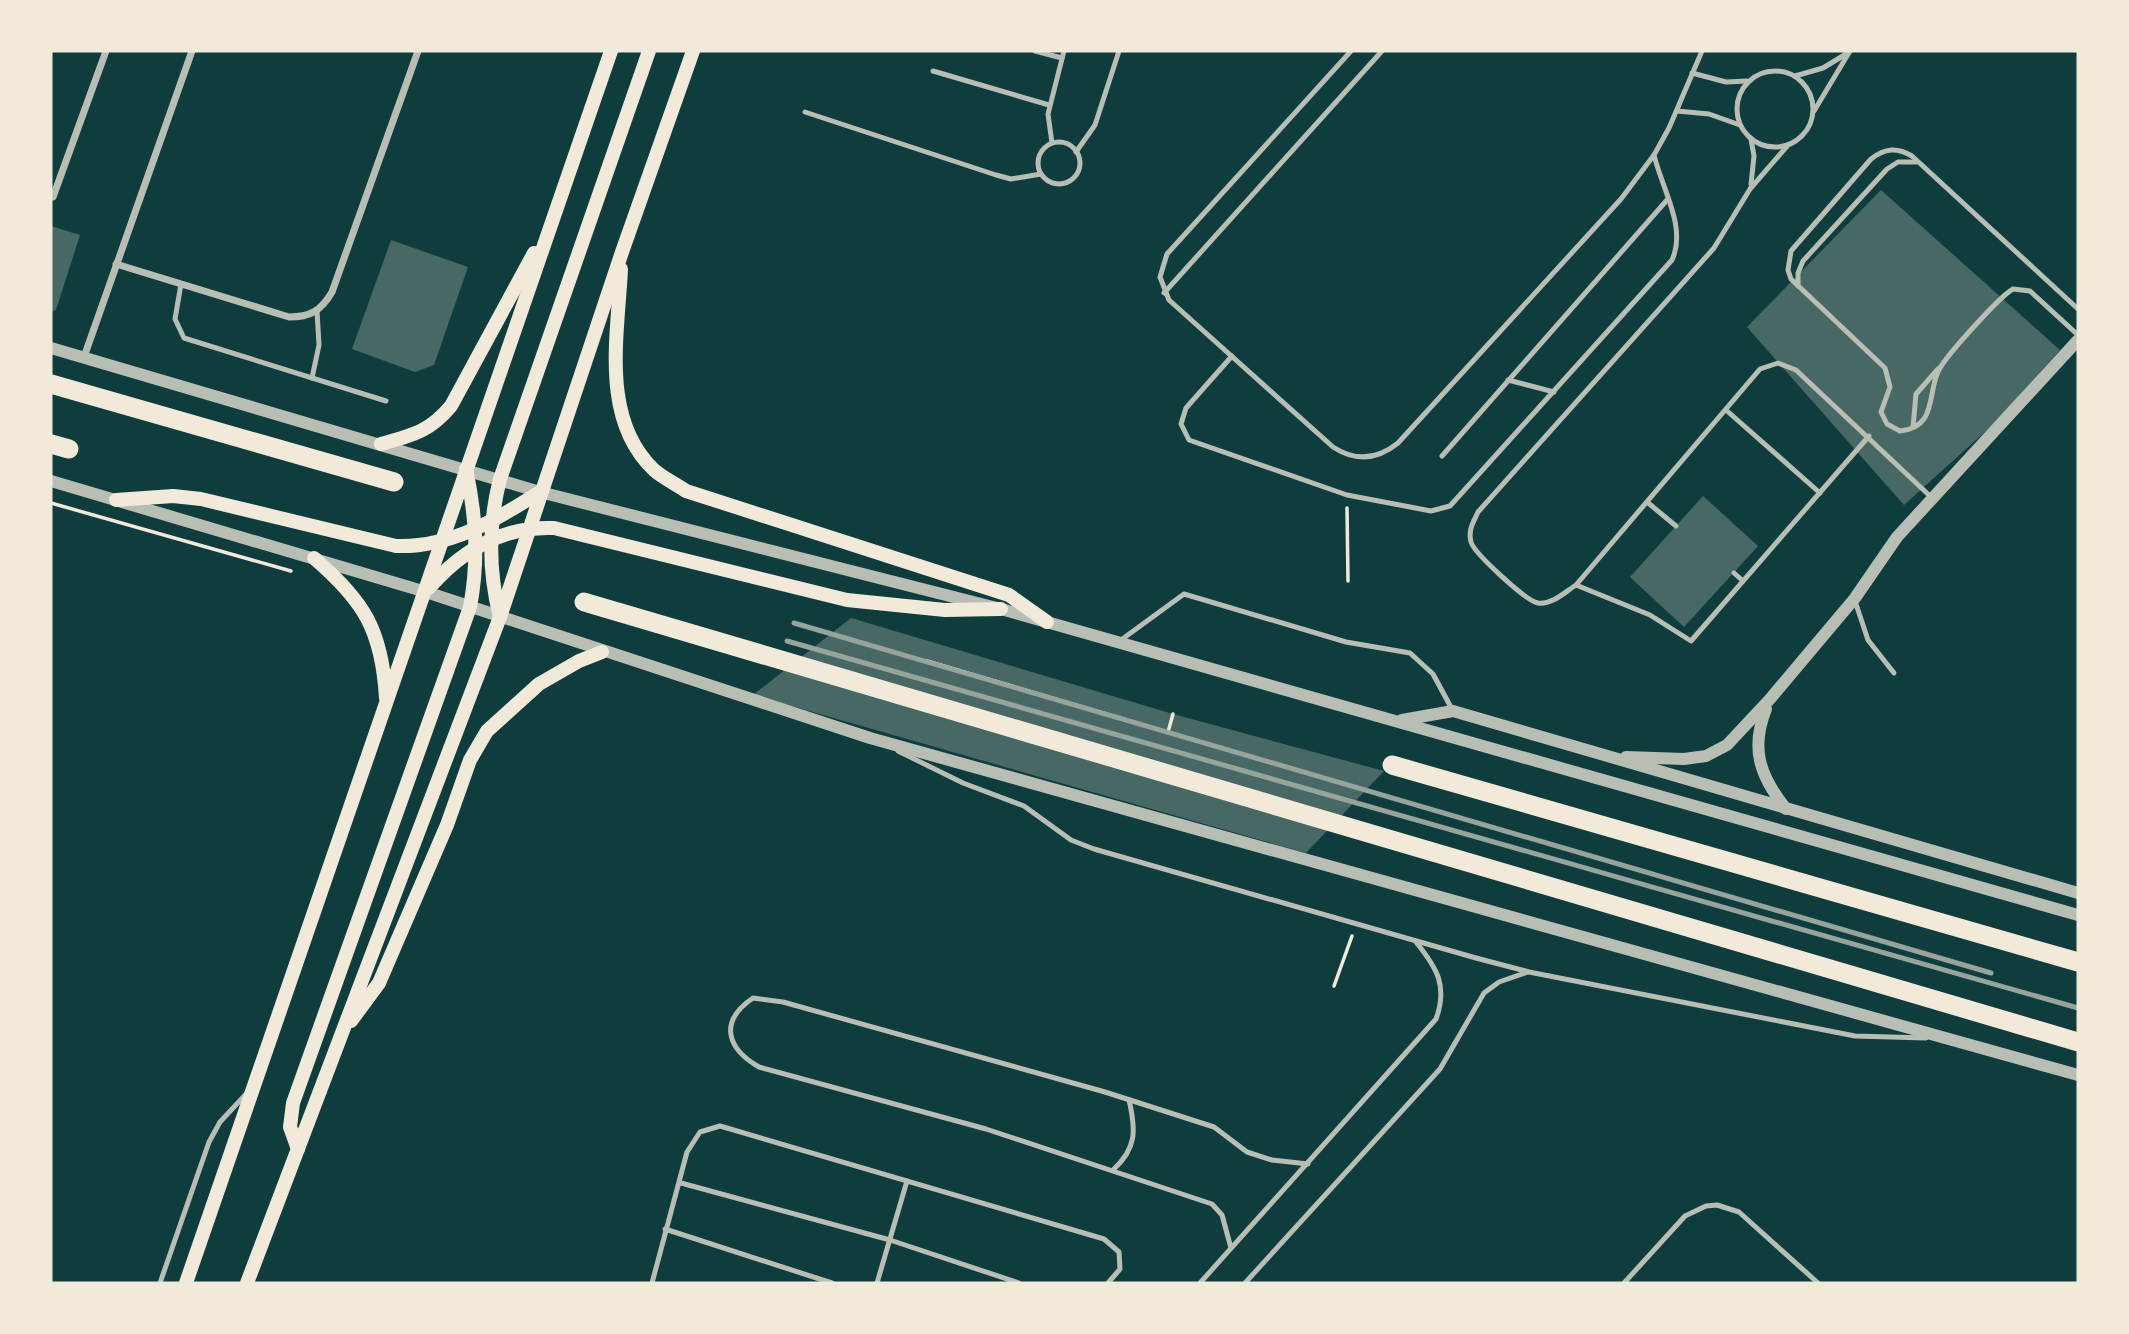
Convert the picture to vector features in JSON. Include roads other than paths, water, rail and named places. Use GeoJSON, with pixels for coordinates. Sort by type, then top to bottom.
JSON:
{"type":"FeatureCollection","features":[{"type":"Feature","properties":{"kind":"highway"},"geometry":{"type":"LineString","coordinates":[[51,384],[394,482]]}},
{"type":"Feature","properties":{"kind":"highway"},"geometry":{"type":"LineString","coordinates":[[584,602],[2078,1042]]}},
{"type":"Feature","properties":{"kind":"highway"},"geometry":{"type":"LineString","coordinates":[[1392,765],[2078,962]]}},
{"type":"Feature","properties":{"kind":"main road"},"geometry":{"type":"LineString","coordinates":[[186,1283],[611,51]]}},
{"type":"Feature","properties":{"kind":"main road"},"geometry":{"type":"LineString","coordinates":[[298,1149],[290,1127],[293,1103],[470,607],[500,479],[649,51]]}},
{"type":"Feature","properties":{"kind":"main road"},"geometry":{"type":"LineString","coordinates":[[247,1283],[500,617],[540,492],[693,51]]}},
{"type":"Feature","properties":{"kind":"main road"},"geometry":{"type":"LineString","coordinates":[[381,444],[421,433],[438,421],[451,406],[558,209]]}},
{"type":"Feature","properties":{"kind":"main road"},"geometry":{"type":"LineString","coordinates":[[622,252],[618,404],[631,440],[654,470],[686,491],[1009,595],[1047,622]]}},
{"type":"Feature","properties":{"kind":"main road"},"geometry":{"type":"LineString","coordinates":[[466,468],[476,529],[483,543],[500,617]]}},
{"type":"Feature","properties":{"kind":"main road"},"geometry":{"type":"LineString","coordinates":[[116,500],[173,496],[201,499],[396,546],[421,547],[476,529],[540,492]]}},
{"type":"Feature","properties":{"kind":"main road"},"geometry":{"type":"LineString","coordinates":[[426,592],[444,571],[483,543],[529,527],[554,528],[847,600],[945,610],[1001,609]]}},
{"type":"Feature","properties":{"kind":"main road"},"geometry":{"type":"LineString","coordinates":[[314,558],[346,586],[371,622],[384,663],[387,706]]}},
{"type":"Feature","properties":{"kind":"main road"},"geometry":{"type":"LineString","coordinates":[[345,1027],[379,983],[447,825],[470,760],[482,738],[504,713],[539,684],[579,661],[603,652]]}},
{"type":"Feature","properties":{"kind":"street"},"geometry":{"type":"LineString","coordinates":[[53,197],[106,51]]}},
{"type":"Feature","properties":{"kind":"street"},"geometry":{"type":"LineString","coordinates":[[83,357],[192,51]]}},
{"type":"Feature","properties":{"kind":"street"},"geometry":{"type":"LineString","coordinates":[[116,264],[289,317],[303,317],[317,312],[332,292],[418,51]]}},
{"type":"Feature","properties":{"kind":"street"},"geometry":{"type":"LineString","coordinates":[[1605,756],[1684,759],[1706,755],[1727,745],[1770,699],[1854,598],[1897,537],[2078,340]]}},
{"type":"Feature","properties":{"kind":"street"},"geometry":{"type":"LineString","coordinates":[[51,348],[466,468],[540,492],[1001,609],[2078,915]]}},
{"type":"Feature","properties":{"kind":"street"},"geometry":{"type":"LineString","coordinates":[[51,481],[426,592],[870,738],[2078,1075]]}},
{"type":"Feature","properties":{"kind":"street"},"geometry":{"type":"LineString","coordinates":[[1770,699],[1759,727],[1759,757],[1768,785],[1786,809]]}},
{"type":"Feature","properties":{"kind":"street"},"geometry":{"type":"LineString","coordinates":[[1399,721],[1453,711],[2078,893]]}},
{"type":"Feature","properties":{"kind":"lane"},"geometry":{"type":"LineString","coordinates":[[1035,51],[1062,58]]}},
{"type":"Feature","properties":{"kind":"lane"},"geometry":{"type":"LineString","coordinates":[[1052,144],[1047,124],[1049,105],[1064,51]]}},
{"type":"Feature","properties":{"kind":"lane"},"geometry":{"type":"LineString","coordinates":[[1076,152],[1095,125],[1119,51]]}},
{"type":"Feature","properties":{"kind":"lane"},"geometry":{"type":"LineString","coordinates":[[1350,51],[1167,254],[1160,269],[1164,293],[1333,447],[1354,457],[1378,456],[1407,432],[1621,199],[1654,155],[1677,111],[1702,51]]}},
{"type":"Feature","properties":{"kind":"lane"},"geometry":{"type":"LineString","coordinates":[[1164,293],[1381,51]]}},
{"type":"Feature","properties":{"kind":"lane"},"geometry":{"type":"LineString","coordinates":[[1692,73],[1726,82],[1751,80],[1774,71],[1795,76],[1823,68],[1850,52]]}},
{"type":"Feature","properties":{"kind":"lane"},"geometry":{"type":"LineString","coordinates":[[1850,52],[1813,113],[1805,133],[1788,145],[1750,189],[1714,248],[1478,512],[1469,530],[1472,546],[1525,597],[1536,603],[1548,603],[1576,585],[1760,369],[1777,363],[1796,370],[1933,498]]}},
{"type":"Feature","properties":{"kind":"lane"},"geometry":{"type":"LineString","coordinates":[[933,71],[1049,105]]}},
{"type":"Feature","properties":{"kind":"lane"},"geometry":{"type":"LineString","coordinates":[[1795,76],[1810,92],[1813,113]]}},
{"type":"Feature","properties":{"kind":"lane"},"geometry":{"type":"LineString","coordinates":[[1751,80],[1740,94],[1737,104],[1740,125],[1751,139],[1769,147],[1788,145]]}},
{"type":"Feature","properties":{"kind":"lane"},"geometry":{"type":"LineString","coordinates":[[1677,111],[1709,114],[1740,125]]}},
{"type":"Feature","properties":{"kind":"lane"},"geometry":{"type":"LineString","coordinates":[[805,112],[1011,179],[1041,174],[1059,184],[1072,179],[1079,167],[1076,152],[1066,144],[1052,144],[1041,153],[1041,174]]}},
{"type":"Feature","properties":{"kind":"lane"},"geometry":{"type":"LineString","coordinates":[[1750,189],[1754,156],[1751,139]]}},
{"type":"Feature","properties":{"kind":"lane"},"geometry":{"type":"LineString","coordinates":[[1941,367],[1932,404],[1924,417],[1913,427],[1900,430],[1887,424],[1881,412],[1890,387],[1885,368],[1798,287],[1788,270],[1791,251],[1871,159],[1886,150],[1895,149],[1919,163],[2078,309]]}},
{"type":"Feature","properties":{"kind":"lane"},"geometry":{"type":"LineString","coordinates":[[1232,356],[1186,408],[1181,424],[1189,440],[1347,495],[1430,511],[1450,506],[1672,260],[1679,235],[1654,155]]}},
{"type":"Feature","properties":{"kind":"lane"},"geometry":{"type":"LineString","coordinates":[[1798,287],[1798,273],[1803,261],[1881,175],[1898,162],[1919,163]]}},
{"type":"Feature","properties":{"kind":"lane"},"geometry":{"type":"LineString","coordinates":[[1442,456],[1667,200]]}},
{"type":"Feature","properties":{"kind":"lane"},"geometry":{"type":"LineString","coordinates":[[181,284],[175,319],[184,338],[386,401]]}},
{"type":"Feature","properties":{"kind":"lane"},"geometry":{"type":"LineString","coordinates":[[1913,427],[1916,394],[1924,382],[1941,367],[2007,292],[2019,288],[2030,291],[2078,335]]}},
{"type":"Feature","properties":{"kind":"lane"},"geometry":{"type":"LineString","coordinates":[[312,378],[319,345],[317,312]]}},
{"type":"Feature","properties":{"kind":"lane"},"geometry":{"type":"LineString","coordinates":[[1508,380],[1554,392]]}},
{"type":"Feature","properties":{"kind":"lane"},"geometry":{"type":"LineString","coordinates":[[1726,410],[1820,493]]}},
{"type":"Feature","properties":{"kind":"lane"},"geometry":{"type":"LineString","coordinates":[[1576,585],[1650,615],[1691,641],[1869,436]]}},
{"type":"Feature","properties":{"kind":"lane"},"geometry":{"type":"LineString","coordinates":[[1647,502],[1676,526]]}},
{"type":"Feature","properties":{"kind":"lane"},"geometry":{"type":"LineString","coordinates":[[1734,573],[1743,581]]}},
{"type":"Feature","properties":{"kind":"lane"},"geometry":{"type":"LineString","coordinates":[[1118,642],[1184,594],[1346,642],[1410,653],[1433,674],[1453,711]]}},
{"type":"Feature","properties":{"kind":"lane"},"geometry":{"type":"LineString","coordinates":[[1854,598],[1868,640],[1894,673]]}},
{"type":"Feature","properties":{"kind":"lane"},"geometry":{"type":"LineString","coordinates":[[870,738],[963,783],[1024,806],[1071,840],[1094,849],[1416,942],[1529,972],[1856,1036],[1946,1038]]}},
{"type":"Feature","properties":{"kind":"lane"},"geometry":{"type":"LineString","coordinates":[[1200,1283],[1436,1019],[1441,1005],[1442,983],[1436,968],[1416,942]]}},
{"type":"Feature","properties":{"kind":"lane"},"geometry":{"type":"LineString","coordinates":[[1245,1283],[1440,1069],[1484,993],[1499,982],[1529,972]]}},
{"type":"Feature","properties":{"kind":"lane"},"geometry":{"type":"LineString","coordinates":[[1231,1248],[1222,1215],[1212,1203],[986,1129],[759,1067],[745,1059],[732,1045],[732,1025],[738,1008],[754,998],[783,1002],[1129,1100],[1214,1127],[1247,1152],[1272,1160],[1308,1164]]}},
{"type":"Feature","properties":{"kind":"lane"},"geometry":{"type":"LineString","coordinates":[[160,1283],[209,1142],[231,1110],[254,1086]]}},
{"type":"Feature","properties":{"kind":"lane"},"geometry":{"type":"LineString","coordinates":[[1114,1170],[1125,1158],[1135,1139],[1135,1125],[1129,1100]]}},
{"type":"Feature","properties":{"kind":"lane"},"geometry":{"type":"LineString","coordinates":[[652,1283],[664,1229],[681,1183],[687,1152],[700,1132],[720,1126],[1104,1239],[1119,1252],[1120,1269],[1108,1283]]}},
{"type":"Feature","properties":{"kind":"lane"},"geometry":{"type":"LineString","coordinates":[[877,1283],[907,1181]]}},
{"type":"Feature","properties":{"kind":"lane"},"geometry":{"type":"LineString","coordinates":[[681,1183],[890,1240],[1019,1283]]}},
{"type":"Feature","properties":{"kind":"lane"},"geometry":{"type":"LineString","coordinates":[[1624,1283],[1685,1216],[1706,1206],[1717,1205],[1739,1212],[1818,1283]]}},
{"type":"Feature","properties":{"kind":"lane"},"geometry":{"type":"LineString","coordinates":[[664,1229],[832,1283]]}},
{"type":"Feature","properties":{"kind":"railway"},"geometry":{"type":"LineString","coordinates":[[794,623],[1991,973]]}},
{"type":"Feature","properties":{"kind":"railway"},"geometry":{"type":"LineString","coordinates":[[787,641],[2078,1008]]}}]}
